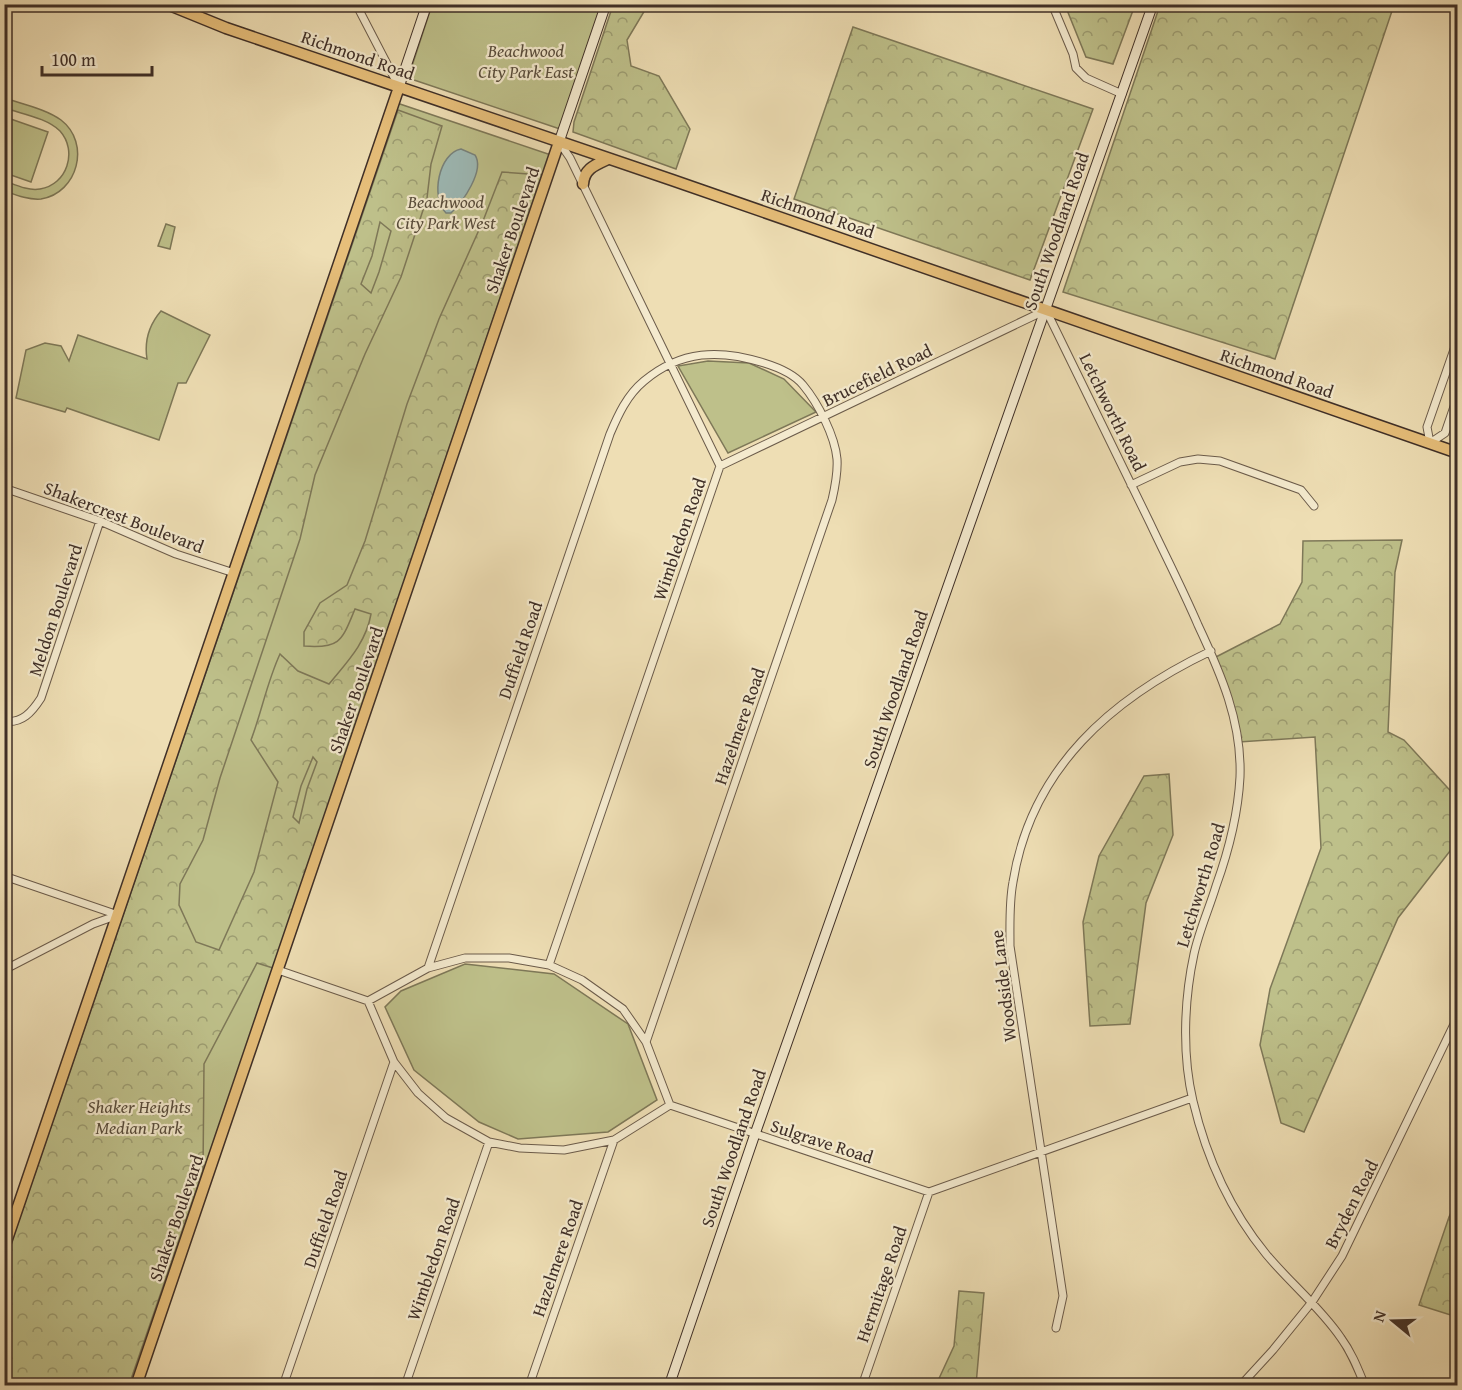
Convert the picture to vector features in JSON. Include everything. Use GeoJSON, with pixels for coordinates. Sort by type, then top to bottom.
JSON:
{"type":"FeatureCollection","features":[{"type":"Feature","properties":{"kind":"main road","name":"Richmond Road"},"geometry":{"type":"LineString","coordinates":[[167,4],[226,28],[1458,453]]}},
{"type":"Feature","properties":{"kind":"main road"},"geometry":{"type":"LineString","coordinates":[[4,1248],[399,87]]}},
{"type":"Feature","properties":{"kind":"main road","name":"Shaker Boulevard"},"geometry":{"type":"LineString","coordinates":[[136,1386],[560,142]]}},
{"type":"Feature","properties":{"kind":"main road"},"geometry":{"type":"LineString","coordinates":[[583,184],[589,169],[608,159]]}},
{"type":"Feature","properties":{"kind":"street"},"geometry":{"type":"LineString","coordinates":[[356,4],[388,70],[399,87]]}},
{"type":"Feature","properties":{"kind":"street"},"geometry":{"type":"LineString","coordinates":[[399,87],[427,4]]}},
{"type":"Feature","properties":{"kind":"street","name":"Shaker Boulevard"},"geometry":{"type":"LineString","coordinates":[[560,142],[606,4]]}},
{"type":"Feature","properties":{"kind":"street"},"geometry":{"type":"LineString","coordinates":[[1052,4],[1073,54],[1076,68],[1086,78],[1122,94]]}},
{"type":"Feature","properties":{"kind":"street","name":"South Woodland Road"},"geometry":{"type":"LineString","coordinates":[[669,1386],[755,1134],[1153,4]]}},
{"type":"Feature","properties":{"kind":"street","name":"Wimbledon Road"},"geometry":{"type":"LineString","coordinates":[[549,965],[720,466],[672,363],[560,142]]}},
{"type":"Feature","properties":{"kind":"street","name":"Brucefield Road"},"geometry":{"type":"LineString","coordinates":[[720,466],[1046,310]]}},
{"type":"Feature","properties":{"kind":"street","name":"Letchworth Road"},"geometry":{"type":"LineString","coordinates":[[1046,310],[1224,681],[1239,741],[1240,775],[1231,842],[1194,954],[1190,981],[1188,1067],[1192,1098],[1203,1141],[1239,1215],[1265,1252],[1340,1336],[1353,1357],[1365,1386]]}},
{"type":"Feature","properties":{"kind":"street"},"geometry":{"type":"LineString","coordinates":[[1458,338],[1427,427],[1430,443],[1444,433],[1458,395]]}},
{"type":"Feature","properties":{"kind":"street","name":"Duffield Road"},"geometry":{"type":"LineString","coordinates":[[428,968],[610,434],[621,408],[643,381],[672,363],[700,354],[719,353],[744,356],[777,367],[802,384],[824,417]]}},
{"type":"Feature","properties":{"kind":"street","name":"Hazelmere Road"},"geometry":{"type":"LineString","coordinates":[[646,1042],[832,500],[837,457],[824,417]]}},
{"type":"Feature","properties":{"kind":"street"},"geometry":{"type":"LineString","coordinates":[[1131,485],[1180,462],[1198,459],[1220,461],[1301,490],[1314,506]]}},
{"type":"Feature","properties":{"kind":"street","name":"Shakercrest Boulevard"},"geometry":{"type":"LineString","coordinates":[[4,488],[100,521],[176,554],[234,573]]}},
{"type":"Feature","properties":{"kind":"street","name":"Meldon Boulevard"},"geometry":{"type":"LineString","coordinates":[[4,721],[21,720],[33,710],[41,698],[100,521]]}},
{"type":"Feature","properties":{"kind":"street","name":"Woodside Lane"},"geometry":{"type":"LineString","coordinates":[[1056,1328],[1063,1296],[1010,946],[1010,912],[1018,855],[1040,798],[1072,751],[1113,711],[1165,674],[1210,651]]}},
{"type":"Feature","properties":{"kind":"street"},"geometry":{"type":"LineString","coordinates":[[4,876],[118,915]]}},
{"type":"Feature","properties":{"kind":"street"},"geometry":{"type":"LineString","coordinates":[[4,970],[93,924],[118,915]]}},
{"type":"Feature","properties":{"kind":"street"},"geometry":{"type":"LineString","coordinates":[[278,970],[368,1001],[428,968],[465,958],[508,958],[549,965],[582,980],[622,1009],[646,1042],[670,1105],[614,1140],[564,1150],[520,1148],[489,1142],[446,1118],[418,1093],[394,1062],[368,1001]]}},
{"type":"Feature","properties":{"kind":"street","name":"Bryden Road"},"geometry":{"type":"LineString","coordinates":[[1240,1386],[1273,1350],[1311,1302],[1342,1256],[1458,1016]]}},
{"type":"Feature","properties":{"kind":"street","name":"Duffield Road"},"geometry":{"type":"LineString","coordinates":[[284,1386],[394,1062]]}},
{"type":"Feature","properties":{"kind":"street"},"geometry":{"type":"LineString","coordinates":[[929,1192],[1192,1098]]}},
{"type":"Feature","properties":{"kind":"street","name":"Sulgrave Road"},"geometry":{"type":"LineString","coordinates":[[670,1105],[929,1192]]}},
{"type":"Feature","properties":{"kind":"street","name":"Hazelmere Road"},"geometry":{"type":"LineString","coordinates":[[529,1386],[614,1140]]}},
{"type":"Feature","properties":{"kind":"street","name":"Wimbledon Road"},"geometry":{"type":"LineString","coordinates":[[405,1386],[489,1142]]}},
{"type":"Feature","properties":{"kind":"street","name":"Hermitage Road"},"geometry":{"type":"LineString","coordinates":[[862,1386],[929,1192]]}},
{"type":"Feature","properties":{"kind":"green space","name":"Beachwood City Park East"},"geometry":{"type":"Polygon","coordinates":[[[432,5],[604,5],[560,129],[408,78],[432,5]]]}},
{"type":"Feature","properties":{"kind":"green space"},"geometry":{"type":"Polygon","coordinates":[[[613,5],[648,5],[627,40],[631,66],[659,76],[690,129],[676,169],[573,132],[574,122],[613,5]]]}},
{"type":"Feature","properties":{"kind":"green space"},"geometry":{"type":"Polygon","coordinates":[[[1065,5],[1135,5],[1113,64],[1086,57],[1065,5]]]}},
{"type":"Feature","properties":{"kind":"green space"},"geometry":{"type":"Polygon","coordinates":[[[1160,5],[1394,5],[1275,359],[1063,292],[1160,5]]]}},
{"type":"Feature","properties":{"kind":"green space"},"geometry":{"type":"Polygon","coordinates":[[[853,27],[1093,109],[1030,280],[794,199],[853,27]]]}},
{"type":"Feature","properties":{"kind":"green space"},"geometry":{"type":"Polygon","coordinates":[[[5,98],[34,107],[61,120],[76,141],[78,154],[76,166],[64,187],[54,195],[36,199],[5,191],[5,181],[31,189],[49,186],[63,174],[69,157],[65,139],[60,131],[41,120],[5,108],[5,98]]]}},
{"type":"Feature","properties":{"kind":"green space","name":"Beachwood City Park West"},"geometry":{"type":"Polygon","coordinates":[[[394,102],[551,155],[136,1385],[5,1386],[5,1248],[394,102]]]}},
{"type":"Feature","properties":{"kind":"green space","name":"Shaker Heights Median Park"},"geometry":{"type":"Polygon","coordinates":[[[398,110],[442,126],[431,164],[427,198],[401,277],[365,354],[315,475],[300,539],[220,778],[203,840],[180,884],[179,905],[196,942],[219,950],[254,872],[278,782],[251,740],[280,654],[298,671],[329,684],[349,660],[365,634],[371,614],[355,609],[343,635],[333,644],[316,647],[304,646],[304,632],[320,603],[347,585],[365,541],[407,404],[439,319],[483,221],[502,172],[542,175],[273,968],[257,963],[204,1064],[203,1171],[129,1385],[30,1386],[7,1378],[5,1381],[5,1261],[398,110]],[[380,222],[372,256],[361,284],[371,293],[391,231],[380,222]],[[313,757],[301,786],[293,817],[299,823],[307,789],[317,762],[313,757]]]}},
{"type":"Feature","properties":{"kind":"green space"},"geometry":{"type":"Polygon","coordinates":[[[5,117],[48,132],[31,182],[5,173],[5,117]]]}},
{"type":"Feature","properties":{"kind":"green space"},"geometry":{"type":"Polygon","coordinates":[[[166,224],[175,227],[170,249],[158,246],[166,224]]]}},
{"type":"Feature","properties":{"kind":"green space"},"geometry":{"type":"Polygon","coordinates":[[[161,311],[210,335],[186,383],[178,383],[159,440],[67,408],[65,412],[16,398],[26,350],[45,343],[61,346],[69,361],[78,335],[147,359],[148,333],[161,311]]]}},
{"type":"Feature","properties":{"kind":"green space"},"geometry":{"type":"Polygon","coordinates":[[[708,361],[749,363],[784,379],[816,412],[728,453],[678,366],[708,361]]]}},
{"type":"Feature","properties":{"kind":"green space"},"geometry":{"type":"Polygon","coordinates":[[[1402,540],[1395,572],[1388,732],[1404,740],[1457,798],[1457,842],[1398,918],[1304,1132],[1281,1123],[1260,1045],[1270,989],[1321,848],[1315,737],[1239,742],[1214,658],[1280,624],[1302,582],[1303,541],[1402,540]]]}},
{"type":"Feature","properties":{"kind":"green space"},"geometry":{"type":"Polygon","coordinates":[[[1169,774],[1173,835],[1146,903],[1130,1024],[1090,1026],[1083,922],[1099,856],[1144,776],[1169,774]]]}},
{"type":"Feature","properties":{"kind":"green space"},"geometry":{"type":"Polygon","coordinates":[[[465,964],[554,974],[628,1024],[657,1100],[608,1132],[518,1139],[479,1122],[414,1070],[385,1007],[401,991],[465,964]]]}},
{"type":"Feature","properties":{"kind":"green space"},"geometry":{"type":"Polygon","coordinates":[[[1457,1199],[1458,1317],[1419,1305],[1457,1199]]]}},
{"type":"Feature","properties":{"kind":"green space"},"geometry":{"type":"Polygon","coordinates":[[[959,1291],[984,1293],[976,1385],[936,1385],[954,1346],[959,1291]]]}},
{"type":"Feature","properties":{"kind":"water"},"geometry":{"type":"Polygon","coordinates":[[[461,149],[475,155],[477,169],[471,186],[461,201],[451,213],[446,213],[438,197],[439,176],[447,158],[453,152],[461,149]]]}}]}
